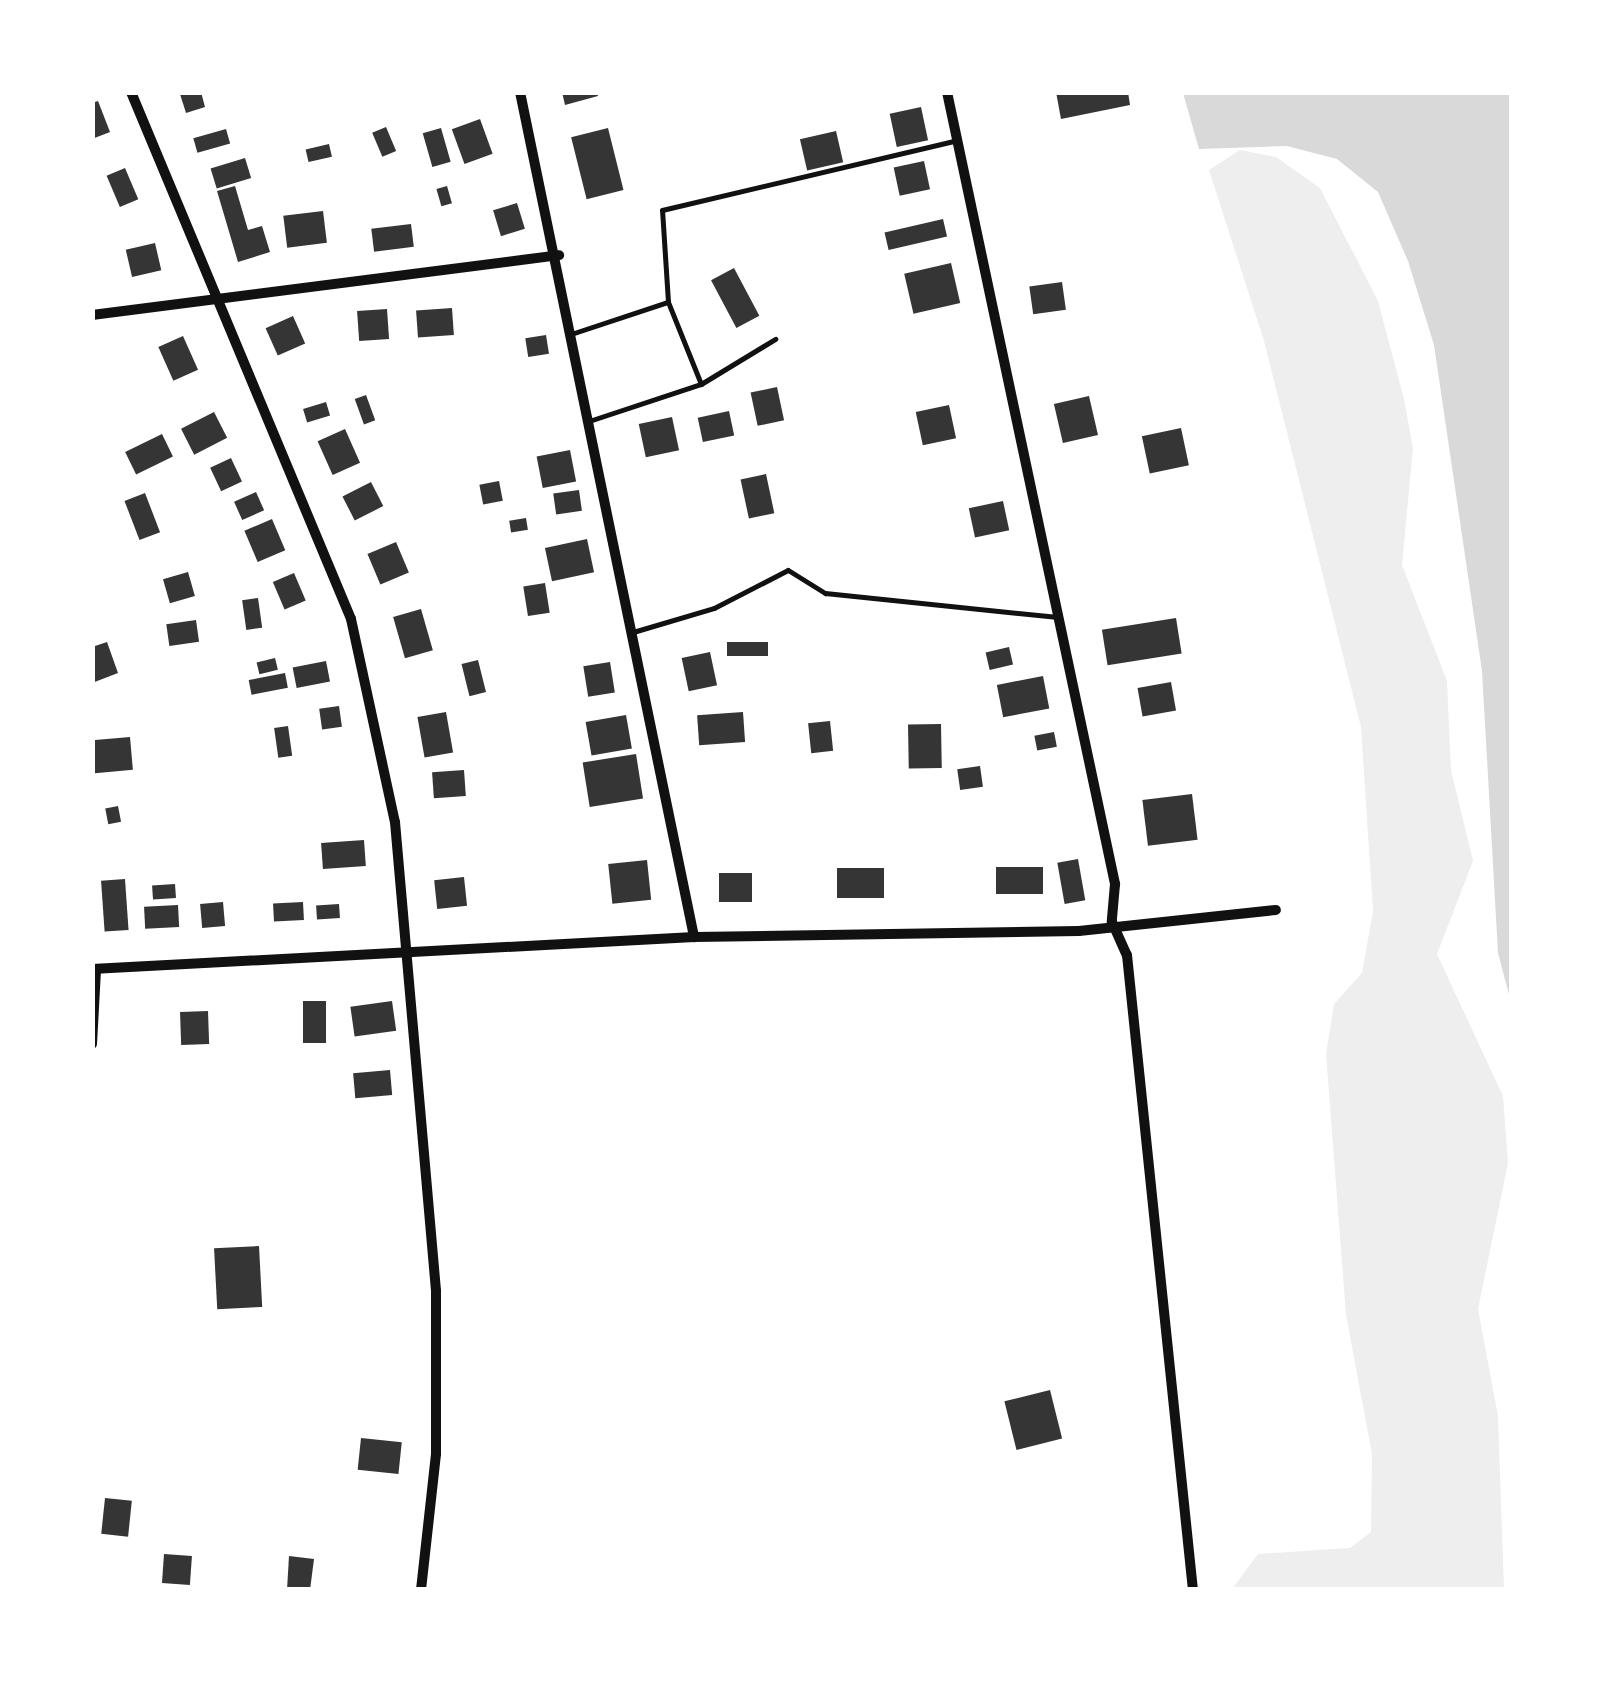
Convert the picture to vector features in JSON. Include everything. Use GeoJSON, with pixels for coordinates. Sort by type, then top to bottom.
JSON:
{"type":"FeatureCollection","features":[{"type":"Feature","properties":{"kind":"street"},"geometry":{"type":"LineString","coordinates":[[131,92],[212,294],[351,619],[412,952],[436,1291],[436,1454],[421,1590]]}},
{"type":"Feature","properties":{"kind":"street"},"geometry":{"type":"LineString","coordinates":[[520,92],[559,255],[694,936]]}},
{"type":"Feature","properties":{"kind":"street"},"geometry":{"type":"LineString","coordinates":[[947,92],[1115,884],[1112,922],[1127,955],[1193,1590]]}},
{"type":"Feature","properties":{"kind":"street"},"geometry":{"type":"LineString","coordinates":[[92,315],[212,294],[559,255]]}},
{"type":"Feature","properties":{"kind":"street"},"geometry":{"type":"LineString","coordinates":[[92,1044],[94,969],[694,936],[1079,931],[1112,922],[1143,927],[1276,910]]}},
{"type":"Feature","properties":{"kind":"lane"},"geometry":{"type":"LineString","coordinates":[[700,384],[668,302],[662,210],[957,140]]}},
{"type":"Feature","properties":{"kind":"lane"},"geometry":{"type":"LineString","coordinates":[[574,333],[668,302]]}},
{"type":"Feature","properties":{"kind":"lane"},"geometry":{"type":"LineString","coordinates":[[592,420],[700,384],[775,339]]}},
{"type":"Feature","properties":{"kind":"lane"},"geometry":{"type":"LineString","coordinates":[[634,632],[714,608],[788,570],[825,593],[1058,618]]}},
{"type":"Feature","properties":{"kind":"shaded area"},"geometry":{"type":"Polygon","coordinates":[[[1183,93],[1511,93],[1511,1002],[1498,953],[1482,671],[1434,345],[1408,261],[1378,192],[1337,159],[1287,146],[1199,149],[1183,93]]]}},
{"type":"Feature","properties":{"kind":"shaded area"},"geometry":{"type":"Polygon","coordinates":[[[1240,150],[1276,157],[1320,188],[1378,301],[1413,448],[1402,565],[1447,681],[1451,770],[1473,861],[1437,954],[1503,1096],[1508,1163],[1478,1309],[1498,1416],[1504,1589],[1232,1589],[1258,1554],[1350,1548],[1371,1532],[1372,1454],[1346,1315],[1326,1054],[1334,1004],[1362,973],[1373,911],[1361,727],[1264,341],[1209,170],[1240,150]]]}},
{"type":"Feature","properties":{"kind":"building"},"geometry":{"type":"Polygon","coordinates":[[[201,92],[205,107],[186,113],[180,94],[201,92]]]}},
{"type":"Feature","properties":{"kind":"building"},"geometry":{"type":"Polygon","coordinates":[[[562,92],[597,92],[598,96],[565,105],[562,92]]]}},
{"type":"Feature","properties":{"kind":"building"},"geometry":{"type":"Polygon","coordinates":[[[1056,92],[1128,92],[1130,105],[1061,119],[1056,92]]]}},
{"type":"Feature","properties":{"kind":"building"},"geometry":{"type":"Polygon","coordinates":[[[98,101],[110,132],[92,139],[92,103],[98,101]]]}},
{"type":"Feature","properties":{"kind":"building"},"geometry":{"type":"Polygon","coordinates":[[[921,107],[928,140],[897,147],[890,114],[921,107]]]}},
{"type":"Feature","properties":{"kind":"building"},"geometry":{"type":"Polygon","coordinates":[[[480,119],[493,154],[464,164],[452,129],[480,119]]]}},
{"type":"Feature","properties":{"kind":"building"},"geometry":{"type":"Polygon","coordinates":[[[386,127],[396,151],[382,157],[372,133],[386,127]]]}},
{"type":"Feature","properties":{"kind":"building"},"geometry":{"type":"Polygon","coordinates":[[[441,128],[451,162],[432,167],[423,133],[441,128]]]}},
{"type":"Feature","properties":{"kind":"building"},"geometry":{"type":"Polygon","coordinates":[[[608,128],[623,190],[587,199],[571,137],[608,128]]]}},
{"type":"Feature","properties":{"kind":"building"},"geometry":{"type":"Polygon","coordinates":[[[226,129],[230,143],[197,153],[193,138],[226,129]]]}},
{"type":"Feature","properties":{"kind":"building"},"geometry":{"type":"Polygon","coordinates":[[[836,131],[843,162],[807,171],[800,139],[836,131]]]}},
{"type":"Feature","properties":{"kind":"building"},"geometry":{"type":"Polygon","coordinates":[[[329,144],[332,157],[309,162],[306,149],[329,144]]]}},
{"type":"Feature","properties":{"kind":"building"},"geometry":{"type":"Polygon","coordinates":[[[245,158],[251,178],[217,189],[211,169],[245,158]]]}},
{"type":"Feature","properties":{"kind":"building"},"geometry":{"type":"Polygon","coordinates":[[[924,161],[930,189],[900,196],[894,167],[924,161]]]}},
{"type":"Feature","properties":{"kind":"building"},"geometry":{"type":"Polygon","coordinates":[[[125,168],[138,199],[120,207],[107,176],[125,168]]]}},
{"type":"Feature","properties":{"kind":"building"},"geometry":{"type":"Polygon","coordinates":[[[235,186],[248,230],[262,226],[270,252],[238,262],[217,191],[235,186]]]}},
{"type":"Feature","properties":{"kind":"building"},"geometry":{"type":"Polygon","coordinates":[[[447,186],[452,203],[441,206],[436,189],[447,186]]]}},
{"type":"Feature","properties":{"kind":"building"},"geometry":{"type":"Polygon","coordinates":[[[517,203],[525,229],[501,236],[493,210],[517,203]]]}},
{"type":"Feature","properties":{"kind":"building"},"geometry":{"type":"Polygon","coordinates":[[[323,211],[327,243],[287,248],[283,216],[323,211]]]}},
{"type":"Feature","properties":{"kind":"building"},"geometry":{"type":"Polygon","coordinates":[[[943,219],[947,237],[889,250],[885,232],[943,219]]]}},
{"type":"Feature","properties":{"kind":"building"},"geometry":{"type":"Polygon","coordinates":[[[411,224],[414,247],[374,252],[371,229],[411,224]]]}},
{"type":"Feature","properties":{"kind":"building"},"geometry":{"type":"Polygon","coordinates":[[[155,243],[161,270],[132,277],[126,250],[155,243]]]}},
{"type":"Feature","properties":{"kind":"building"},"geometry":{"type":"Polygon","coordinates":[[[951,263],[960,303],[913,314],[904,274],[951,263]]]}},
{"type":"Feature","properties":{"kind":"building"},"geometry":{"type":"Polygon","coordinates":[[[734,268],[759,316],[736,328],[711,280],[734,268]]]}},
{"type":"Feature","properties":{"kind":"building"},"geometry":{"type":"Polygon","coordinates":[[[1062,282],[1066,310],[1033,314],[1029,287],[1062,282]]]}},
{"type":"Feature","properties":{"kind":"building"},"geometry":{"type":"Polygon","coordinates":[[[452,308],[454,335],[418,337],[416,311],[452,308]]]}},
{"type":"Feature","properties":{"kind":"building"},"geometry":{"type":"Polygon","coordinates":[[[387,309],[389,339],[359,341],[357,311],[387,309]]]}},
{"type":"Feature","properties":{"kind":"building"},"geometry":{"type":"Polygon","coordinates":[[[293,316],[305,343],[278,356],[266,328],[293,316]]]}},
{"type":"Feature","properties":{"kind":"building"},"geometry":{"type":"Polygon","coordinates":[[[546,335],[549,354],[528,357],[525,338],[546,335]]]}},
{"type":"Feature","properties":{"kind":"building"},"geometry":{"type":"Polygon","coordinates":[[[183,336],[198,370],[173,381],[158,347],[183,336]]]}},
{"type":"Feature","properties":{"kind":"building"},"geometry":{"type":"Polygon","coordinates":[[[777,387],[784,420],[758,426],[751,393],[777,387]]]}},
{"type":"Feature","properties":{"kind":"building"},"geometry":{"type":"Polygon","coordinates":[[[366,395],[375,420],[364,424],[355,399],[366,395]]]}},
{"type":"Feature","properties":{"kind":"building"},"geometry":{"type":"Polygon","coordinates":[[[1089,396],[1098,435],[1063,443],[1054,404],[1089,396]]]}},
{"type":"Feature","properties":{"kind":"building"},"geometry":{"type":"Polygon","coordinates":[[[326,402],[330,415],[307,422],[303,409],[326,402]]]}},
{"type":"Feature","properties":{"kind":"building"},"geometry":{"type":"Polygon","coordinates":[[[949,405],[956,438],[923,445],[916,412],[949,405]]]}},
{"type":"Feature","properties":{"kind":"building"},"geometry":{"type":"Polygon","coordinates":[[[729,411],[734,435],[703,442],[698,418],[729,411]]]}},
{"type":"Feature","properties":{"kind":"building"},"geometry":{"type":"Polygon","coordinates":[[[214,412],[227,438],[194,455],[181,429],[214,412]]]}},
{"type":"Feature","properties":{"kind":"building"},"geometry":{"type":"Polygon","coordinates":[[[672,417],[679,450],[646,457],[639,424],[672,417]]]}},
{"type":"Feature","properties":{"kind":"building"},"geometry":{"type":"Polygon","coordinates":[[[1181,428],[1189,465],[1150,473],[1142,436],[1181,428]]]}},
{"type":"Feature","properties":{"kind":"building"},"geometry":{"type":"Polygon","coordinates":[[[345,429],[360,463],[333,475],[318,441],[345,429]]]}},
{"type":"Feature","properties":{"kind":"building"},"geometry":{"type":"Polygon","coordinates":[[[162,434],[173,456],[136,474],[125,452],[162,434]]]}},
{"type":"Feature","properties":{"kind":"building"},"geometry":{"type":"Polygon","coordinates":[[[570,450],[576,481],[543,488],[537,456],[570,450]]]}},
{"type":"Feature","properties":{"kind":"building"},"geometry":{"type":"Polygon","coordinates":[[[231,458],[242,482],[221,491],[210,468],[231,458]]]}},
{"type":"Feature","properties":{"kind":"building"},"geometry":{"type":"Polygon","coordinates":[[[766,474],[774,513],[749,519],[741,479],[766,474]]]}},
{"type":"Feature","properties":{"kind":"building"},"geometry":{"type":"Polygon","coordinates":[[[499,481],[503,501],[483,504],[479,485],[499,481]]]}},
{"type":"Feature","properties":{"kind":"building"},"geometry":{"type":"Polygon","coordinates":[[[371,482],[383,506],[355,521],[342,497],[371,482]]]}},
{"type":"Feature","properties":{"kind":"building"},"geometry":{"type":"Polygon","coordinates":[[[579,490],[582,511],[556,514],[553,494],[579,490]]]}},
{"type":"Feature","properties":{"kind":"building"},"geometry":{"type":"Polygon","coordinates":[[[256,492],[264,510],[242,520],[234,502],[256,492]]]}},
{"type":"Feature","properties":{"kind":"building"},"geometry":{"type":"Polygon","coordinates":[[[145,493],[160,532],[140,540],[124,501],[145,493]]]}},
{"type":"Feature","properties":{"kind":"building"},"geometry":{"type":"Polygon","coordinates":[[[1003,501],[1009,530],[975,538],[969,508],[1003,501]]]}},
{"type":"Feature","properties":{"kind":"building"},"geometry":{"type":"Polygon","coordinates":[[[526,518],[528,530],[511,533],[509,521],[526,518]]]}},
{"type":"Feature","properties":{"kind":"building"},"geometry":{"type":"Polygon","coordinates":[[[272,519],[285,550],[258,562],[244,531],[272,519]]]}},
{"type":"Feature","properties":{"kind":"building"},"geometry":{"type":"Polygon","coordinates":[[[587,539],[594,572],[552,581],[545,548],[587,539]]]}},
{"type":"Feature","properties":{"kind":"building"},"geometry":{"type":"Polygon","coordinates":[[[396,542],[409,572],[380,584],[367,554],[396,542]]]}},
{"type":"Feature","properties":{"kind":"building"},"geometry":{"type":"Polygon","coordinates":[[[188,572],[195,596],[170,603],[163,579],[188,572]]]}},
{"type":"Feature","properties":{"kind":"building"},"geometry":{"type":"Polygon","coordinates":[[[294,573],[306,601],[285,610],[273,582],[294,573]]]}},
{"type":"Feature","properties":{"kind":"building"},"geometry":{"type":"Polygon","coordinates":[[[545,583],[550,613],[528,616],[523,586],[545,583]]]}},
{"type":"Feature","properties":{"kind":"building"},"geometry":{"type":"Polygon","coordinates":[[[258,598],[262,628],[246,630],[242,600],[258,598]]]}},
{"type":"Feature","properties":{"kind":"building"},"geometry":{"type":"Polygon","coordinates":[[[421,609],[433,650],[405,658],[393,617],[421,609]]]}},
{"type":"Feature","properties":{"kind":"building"},"geometry":{"type":"Polygon","coordinates":[[[1176,618],[1182,654],[1108,665],[1102,630],[1176,618]]]}},
{"type":"Feature","properties":{"kind":"building"},"geometry":{"type":"Polygon","coordinates":[[[196,620],[199,642],[169,646],[166,624],[196,620]]]}},
{"type":"Feature","properties":{"kind":"building"},"geometry":{"type":"Polygon","coordinates":[[[107,642],[118,673],[92,683],[92,647],[107,642]]]}},
{"type":"Feature","properties":{"kind":"building"},"geometry":{"type":"Polygon","coordinates":[[[727,642],[768,642],[768,656],[727,656],[727,642]]]}},
{"type":"Feature","properties":{"kind":"building"},"geometry":{"type":"Polygon","coordinates":[[[1009,647],[1013,665],[990,670],[986,652],[1009,647]]]}},
{"type":"Feature","properties":{"kind":"building"},"geometry":{"type":"Polygon","coordinates":[[[710,652],[717,685],[689,691],[682,658],[710,652]]]}},
{"type":"Feature","properties":{"kind":"building"},"geometry":{"type":"Polygon","coordinates":[[[275,658],[278,670],[259,674],[257,663],[275,658]]]}},
{"type":"Feature","properties":{"kind":"building"},"geometry":{"type":"Polygon","coordinates":[[[478,660],[486,692],[469,696],[462,664],[478,660]]]}},
{"type":"Feature","properties":{"kind":"building"},"geometry":{"type":"Polygon","coordinates":[[[326,661],[330,682],[297,688],[293,667],[326,661]]]}},
{"type":"Feature","properties":{"kind":"building"},"geometry":{"type":"Polygon","coordinates":[[[610,662],[615,693],[588,697],[583,666],[610,662]]]}},
{"type":"Feature","properties":{"kind":"building"},"geometry":{"type":"Polygon","coordinates":[[[285,673],[288,688],[252,695],[249,680],[285,673]]]}},
{"type":"Feature","properties":{"kind":"building"},"geometry":{"type":"Polygon","coordinates":[[[1043,676],[1049,708],[1003,717],[997,685],[1043,676]]]}},
{"type":"Feature","properties":{"kind":"building"},"geometry":{"type":"Polygon","coordinates":[[[1171,682],[1176,711],[1143,716],[1138,688],[1171,682]]]}},
{"type":"Feature","properties":{"kind":"building"},"geometry":{"type":"Polygon","coordinates":[[[339,706],[342,727],[322,730],[319,709],[339,706]]]}},
{"type":"Feature","properties":{"kind":"building"},"geometry":{"type":"Polygon","coordinates":[[[446,712],[453,752],[425,757],[417,717],[446,712]]]}},
{"type":"Feature","properties":{"kind":"building"},"geometry":{"type":"Polygon","coordinates":[[[743,712],[745,742],[699,745],[697,715],[743,712]]]}},
{"type":"Feature","properties":{"kind":"building"},"geometry":{"type":"Polygon","coordinates":[[[626,715],[632,748],[592,756],[586,722],[626,715]]]}},
{"type":"Feature","properties":{"kind":"building"},"geometry":{"type":"Polygon","coordinates":[[[830,721],[833,751],[811,753],[808,723],[830,721]]]}},
{"type":"Feature","properties":{"kind":"building"},"geometry":{"type":"Polygon","coordinates":[[[941,724],[942,768],[909,769],[908,725],[941,724]]]}},
{"type":"Feature","properties":{"kind":"building"},"geometry":{"type":"Polygon","coordinates":[[[288,726],[292,756],[278,758],[274,728],[288,726]]]}},
{"type":"Feature","properties":{"kind":"building"},"geometry":{"type":"Polygon","coordinates":[[[1054,732],[1057,747],[1037,751],[1034,736],[1054,732]]]}},
{"type":"Feature","properties":{"kind":"building"},"geometry":{"type":"Polygon","coordinates":[[[130,737],[133,770],[95,773],[92,740],[130,737]]]}},
{"type":"Feature","properties":{"kind":"building"},"geometry":{"type":"Polygon","coordinates":[[[636,754],[643,798],[590,807],[583,762],[636,754]]]}},
{"type":"Feature","properties":{"kind":"building"},"geometry":{"type":"Polygon","coordinates":[[[980,766],[983,787],[960,790],[957,769],[980,766]]]}},
{"type":"Feature","properties":{"kind":"building"},"geometry":{"type":"Polygon","coordinates":[[[464,770],[466,796],[434,798],[432,772],[464,770]]]}},
{"type":"Feature","properties":{"kind":"building"},"geometry":{"type":"Polygon","coordinates":[[[1192,794],[1198,840],[1148,846],[1142,800],[1192,794]]]}},
{"type":"Feature","properties":{"kind":"building"},"geometry":{"type":"Polygon","coordinates":[[[118,806],[121,822],[108,824],[105,808],[118,806]]]}},
{"type":"Feature","properties":{"kind":"building"},"geometry":{"type":"Polygon","coordinates":[[[364,840],[366,866],[323,869],[321,843],[364,840]]]}},
{"type":"Feature","properties":{"kind":"building"},"geometry":{"type":"Polygon","coordinates":[[[1078,859],[1085,900],[1065,904],[1057,863],[1078,859]]]}},
{"type":"Feature","properties":{"kind":"building"},"geometry":{"type":"Polygon","coordinates":[[[647,860],[651,900],[612,904],[608,864],[647,860]]]}},
{"type":"Feature","properties":{"kind":"building"},"geometry":{"type":"Polygon","coordinates":[[[996,867],[1043,867],[1043,894],[996,894],[996,867]]]}},
{"type":"Feature","properties":{"kind":"building"},"geometry":{"type":"Polygon","coordinates":[[[837,868],[884,868],[884,898],[837,898],[837,868]]]}},
{"type":"Feature","properties":{"kind":"building"},"geometry":{"type":"Polygon","coordinates":[[[719,873],[752,873],[752,902],[719,902],[719,873]]]}},
{"type":"Feature","properties":{"kind":"building"},"geometry":{"type":"Polygon","coordinates":[[[464,877],[467,906],[437,909],[434,880],[464,877]]]}},
{"type":"Feature","properties":{"kind":"building"},"geometry":{"type":"Polygon","coordinates":[[[125,879],[129,930],[105,932],[101,881],[125,879]]]}},
{"type":"Feature","properties":{"kind":"building"},"geometry":{"type":"Polygon","coordinates":[[[175,884],[176,898],[153,900],[152,886],[175,884]]]}},
{"type":"Feature","properties":{"kind":"building"},"geometry":{"type":"Polygon","coordinates":[[[223,902],[225,926],[202,928],[200,904],[223,902]]]}},
{"type":"Feature","properties":{"kind":"building"},"geometry":{"type":"Polygon","coordinates":[[[303,902],[304,920],[274,922],[273,904],[303,902]]]}},
{"type":"Feature","properties":{"kind":"building"},"geometry":{"type":"Polygon","coordinates":[[[339,904],[340,918],[317,920],[316,906],[339,904]]]}},
{"type":"Feature","properties":{"kind":"building"},"geometry":{"type":"Polygon","coordinates":[[[178,905],[179,927],[145,929],[144,907],[178,905]]]}},
{"type":"Feature","properties":{"kind":"building"},"geometry":{"type":"Polygon","coordinates":[[[303,1001],[326,1001],[326,1043],[303,1043],[303,1001]]]}},
{"type":"Feature","properties":{"kind":"building"},"geometry":{"type":"Polygon","coordinates":[[[392,1001],[396,1031],[355,1037],[350,1007],[392,1001]]]}},
{"type":"Feature","properties":{"kind":"building"},"geometry":{"type":"Polygon","coordinates":[[[208,1011],[209,1044],[181,1045],[180,1012],[208,1011]]]}},
{"type":"Feature","properties":{"kind":"building"},"geometry":{"type":"Polygon","coordinates":[[[390,1070],[392,1095],[355,1098],[353,1073],[390,1070]]]}},
{"type":"Feature","properties":{"kind":"building"},"geometry":{"type":"Polygon","coordinates":[[[259,1246],[262,1307],[217,1309],[214,1248],[259,1246]]]}},
{"type":"Feature","properties":{"kind":"building"},"geometry":{"type":"Polygon","coordinates":[[[1050,1390],[1062,1439],[1016,1450],[1004,1401],[1050,1390]]]}},
{"type":"Feature","properties":{"kind":"building"},"geometry":{"type":"Polygon","coordinates":[[[361,1438],[402,1442],[398,1474],[358,1470],[361,1438]]]}},
{"type":"Feature","properties":{"kind":"building"},"geometry":{"type":"Polygon","coordinates":[[[105,1498],[132,1501],[128,1537],[101,1534],[105,1498]]]}},
{"type":"Feature","properties":{"kind":"building"},"geometry":{"type":"Polygon","coordinates":[[[164,1554],[192,1556],[190,1585],[162,1583],[164,1554]]]}},
{"type":"Feature","properties":{"kind":"building"},"geometry":{"type":"Polygon","coordinates":[[[289,1556],[314,1559],[310,1590],[287,1590],[289,1556]]]}}]}
